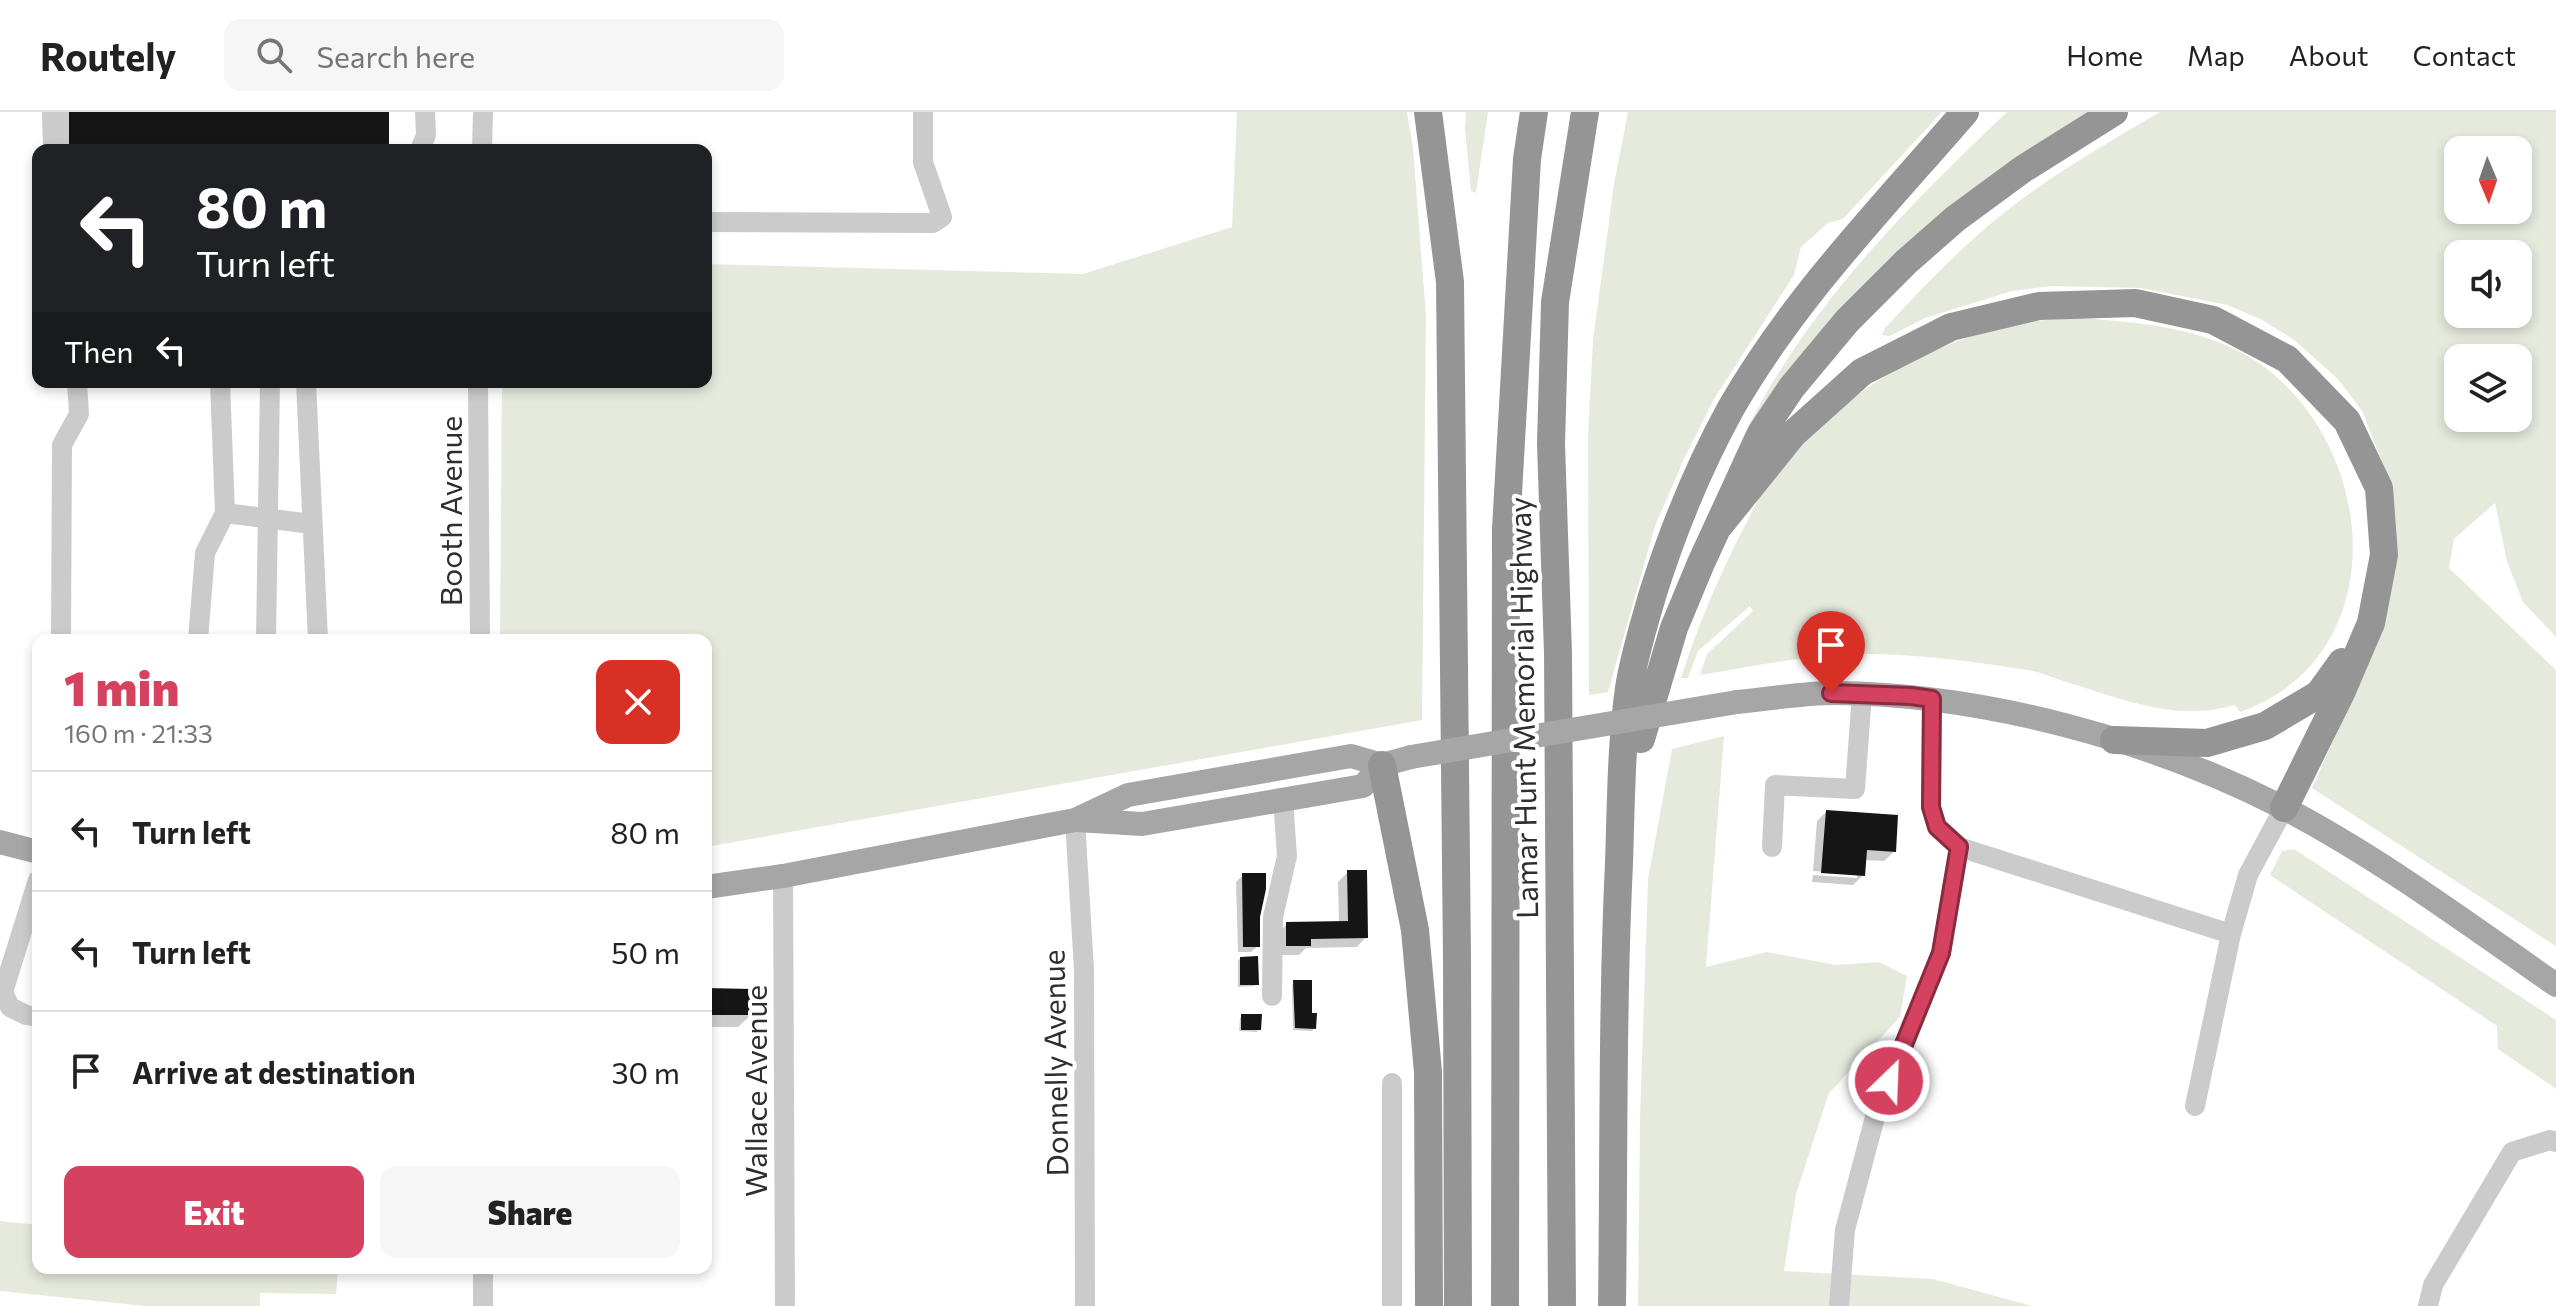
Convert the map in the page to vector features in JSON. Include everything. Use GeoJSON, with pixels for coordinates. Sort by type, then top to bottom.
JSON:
{"type":"FeatureCollection","features":[{"type":"Feature","properties":{"kind":"highway"},"geometry":{"type":"LineString","coordinates":[[1428,112],[1450,282],[1458,1306]]}},
{"type":"Feature","properties":{"kind":"highway","name":"Lamar Hunt Memorial Highway"},"geometry":{"type":"LineString","coordinates":[[1505,1306],[1506,529],[1527,159],[1534,112]]}},
{"type":"Feature","properties":{"kind":"highway","name":"Lamar Hunt Memorial Highway"},"geometry":{"type":"LineString","coordinates":[[1562,1306],[1558,653],[1551,444],[1555,302],[1585,112]]}},
{"type":"Feature","properties":{"kind":"highway"},"geometry":{"type":"LineString","coordinates":[[1617,911],[1638,748],[1674,628],[1761,433],[1792,387],[1847,321],[1906,262],[1955,219],[2023,169],[2114,112]]}},
{"type":"Feature","properties":{"kind":"highway"},"geometry":{"type":"LineString","coordinates":[[1612,1306],[1617,911],[1623,754],[1630,686],[1645,621],[1666,553],[1697,477],[1731,409],[1765,352],[1879,209],[1962,116]]}},
{"type":"Feature","properties":{"kind":"highway"},"geometry":{"type":"LineString","coordinates":[[1719,526],[1793,434],[1862,372],[1951,327],[2039,306],[2135,303],[2213,320],[2287,359],[2347,421],[2379,488],[2384,555],[2371,623],[2341,693],[2284,808]]}},
{"type":"Feature","properties":{"kind":"highway"},"geometry":{"type":"LineString","coordinates":[[2114,740],[2207,743],[2265,726],[2319,694],[2371,623]]}},
{"type":"Feature","properties":{"kind":"highway"},"geometry":{"type":"LineString","coordinates":[[1382,765],[1415,930],[1428,1072],[1429,1306]]}},
{"type":"Feature","properties":{"kind":"main road"},"geometry":{"type":"LineString","coordinates":[[1075,820],[1128,795],[1351,756],[1382,765],[1411,757],[1737,702],[1831,693],[1911,696],[2018,712],[2210,772],[2284,808],[2390,870],[2556,985]]}},
{"type":"Feature","properties":{"kind":"main road"},"geometry":{"type":"LineString","coordinates":[[712,886],[783,876],[1075,820],[1142,824],[1363,786],[1382,765]]}},
{"type":"Feature","properties":{"kind":"main road"},"geometry":{"type":"LineString","coordinates":[[0,842],[32,850]]}},
{"type":"Feature","properties":{"kind":"street"},"geometry":{"type":"LineString","coordinates":[[52,112],[53,144]]}},
{"type":"Feature","properties":{"kind":"street"},"geometry":{"type":"LineString","coordinates":[[422,144],[426,135],[425,112]]}},
{"type":"Feature","properties":{"kind":"street"},"geometry":{"type":"LineString","coordinates":[[482,144],[483,112]]}},
{"type":"Feature","properties":{"kind":"street"},"geometry":{"type":"LineString","coordinates":[[712,222],[933,223],[942,217],[923,162],[923,112]]}},
{"type":"Feature","properties":{"kind":"street"},"geometry":{"type":"LineString","coordinates":[[61,634],[62,445],[79,414],[77,388]]}},
{"type":"Feature","properties":{"kind":"street"},"geometry":{"type":"LineString","coordinates":[[198,634],[205,553],[225,513],[220,388]]}},
{"type":"Feature","properties":{"kind":"street"},"geometry":{"type":"LineString","coordinates":[[266,634],[270,388]]}},
{"type":"Feature","properties":{"kind":"street"},"geometry":{"type":"LineString","coordinates":[[306,388],[318,634]]}},
{"type":"Feature","properties":{"kind":"street","name":"Booth Avenue"},"geometry":{"type":"LineString","coordinates":[[478,388],[480,634]]}},
{"type":"Feature","properties":{"kind":"street"},"geometry":{"type":"LineString","coordinates":[[225,513],[312,524]]}},
{"type":"Feature","properties":{"kind":"street"},"geometry":{"type":"LineString","coordinates":[[1772,847],[1775,785],[1855,789],[1862,694]]}},
{"type":"Feature","properties":{"kind":"street"},"geometry":{"type":"LineString","coordinates":[[1932,699],[1931,807],[1937,827],[1959,847],[2231,934]]}},
{"type":"Feature","properties":{"kind":"street"},"geometry":{"type":"LineString","coordinates":[[1272,996],[1273,917],[1287,856],[1283,799]]}},
{"type":"Feature","properties":{"kind":"street"},"geometry":{"type":"LineString","coordinates":[[2195,1106],[2231,934],[2248,875],[2284,808]]}},
{"type":"Feature","properties":{"kind":"street","name":"Donnelly Avenue"},"geometry":{"type":"LineString","coordinates":[[1075,820],[1084,970],[1085,1306]]}},
{"type":"Feature","properties":{"kind":"street"},"geometry":{"type":"LineString","coordinates":[[1839,1306],[1845,1230],[1875,1117],[1941,953],[1959,847]]}},
{"type":"Feature","properties":{"kind":"street","name":"Wallace Avenue"},"geometry":{"type":"LineString","coordinates":[[783,876],[785,1306]]}},
{"type":"Feature","properties":{"kind":"street"},"geometry":{"type":"LineString","coordinates":[[32,899],[3,992],[10,1007],[32,1016]]}},
{"type":"Feature","properties":{"kind":"street"},"geometry":{"type":"LineString","coordinates":[[1392,1083],[1392,1306]]}},
{"type":"Feature","properties":{"kind":"street"},"geometry":{"type":"LineString","coordinates":[[2428,1306],[2433,1285],[2512,1152],[2550,1140],[2556,1142]]}},
{"type":"Feature","properties":{"kind":"street"},"geometry":{"type":"LineString","coordinates":[[483,1274],[483,1306]]}},
{"type":"Feature","properties":{"kind":"shaded area"},"geometry":{"type":"Polygon","coordinates":[[[1237,112],[1407,112],[1413,148],[1426,316],[1422,720],[712,846],[712,634],[500,634],[502,388],[712,388],[712,264],[1083,274],[1232,227],[1237,112]]]}},
{"type":"Feature","properties":{"kind":"shaded area"},"geometry":{"type":"Polygon","coordinates":[[[1466,112],[1488,112],[1476,193],[1471,191],[1466,112]]]}},
{"type":"Feature","properties":{"kind":"shaded area"},"geometry":{"type":"Polygon","coordinates":[[[1628,112],[1942,112],[1843,219],[1828,223],[1801,247],[1794,275],[1714,399],[1684,459],[1655,526],[1608,692],[1589,695],[1588,436],[1593,340],[1614,184],[1628,112]]]}},
{"type":"Feature","properties":{"kind":"shaded area"},"geometry":{"type":"Polygon","coordinates":[[[2007,112],[2107,112],[1910,252],[1715,505],[1738,447],[1767,392],[1800,340],[1876,244],[2007,112]]]}},
{"type":"Feature","properties":{"kind":"shaded area"},"geometry":{"type":"Polygon","coordinates":[[[2160,112],[2556,112],[2556,637],[2523,602],[2507,562],[2495,503],[2454,539],[2449,568],[2556,670],[2556,946],[2312,788],[2380,637],[2391,484],[2362,411],[2338,379],[2293,339],[2262,320],[2228,305],[2140,288],[2051,286],[2012,291],[1925,318],[1890,336],[1882,335],[1885,328],[1973,239],[2061,172],[2160,112]]]}},
{"type":"Feature","properties":{"kind":"shaded area"},"geometry":{"type":"Polygon","coordinates":[[[2083,318],[2130,322],[2199,335],[2243,353],[2263,366],[2302,403],[2330,449],[2347,499],[2353,551],[2345,601],[2325,647],[2290,685],[2240,712],[2235,705],[2213,710],[2169,710],[2127,701],[2032,671],[1918,656],[1832,655],[1700,675],[1707,654],[1753,611],[1750,606],[1698,651],[1688,678],[1681,678],[1716,586],[1758,500],[1818,428],[1882,378],[1955,342],[1994,329],[2035,321],[2083,318]]]}},
{"type":"Feature","properties":{"kind":"shaded area"},"geometry":{"type":"Polygon","coordinates":[[[1724,736],[1706,967],[1767,952],[1836,965],[1879,962],[1907,976],[1900,1017],[1829,1093],[1796,1194],[1784,1271],[1933,1279],[2032,1306],[1638,1306],[1648,879],[1672,749],[1724,736]]]}},
{"type":"Feature","properties":{"kind":"shaded area"},"geometry":{"type":"Polygon","coordinates":[[[2294,849],[2556,1020],[2556,1089],[2498,1049],[2497,1026],[2270,875],[2282,851],[2294,849]]]}},
{"type":"Feature","properties":{"kind":"shaded area"},"geometry":{"type":"Polygon","coordinates":[[[0,1221],[32,1224],[32,1274],[338,1274],[336,1294],[260,1293],[260,1306],[145,1306],[0,1291],[0,1221]]]}},
{"type":"Feature","properties":{"kind":"building"},"geometry":{"type":"Polygon","coordinates":[[[69,112],[389,112],[389,144],[69,144],[69,112]]]}},
{"type":"Feature","properties":{"kind":"building"},"geometry":{"type":"Polygon","coordinates":[[[1826,810],[1898,815],[1896,852],[1867,850],[1865,876],[1821,873],[1826,810]]]}},
{"type":"Feature","properties":{"kind":"building"},"geometry":{"type":"Polygon","coordinates":[[[1347,870],[1367,870],[1368,938],[1311,939],[1311,946],[1286,946],[1286,922],[1348,921],[1347,870]]]}},
{"type":"Feature","properties":{"kind":"building"},"geometry":{"type":"Polygon","coordinates":[[[1242,873],[1266,873],[1260,917],[1260,947],[1243,947],[1242,873]]]}},
{"type":"Feature","properties":{"kind":"building"},"geometry":{"type":"Polygon","coordinates":[[[1258,956],[1259,985],[1240,985],[1240,957],[1258,956]]]}},
{"type":"Feature","properties":{"kind":"building"},"geometry":{"type":"Polygon","coordinates":[[[1293,980],[1312,980],[1312,1013],[1317,1013],[1316,1029],[1295,1028],[1293,980]]]}},
{"type":"Feature","properties":{"kind":"building"},"geometry":{"type":"Polygon","coordinates":[[[712,988],[753,989],[754,1015],[712,1015],[712,988]]]}},
{"type":"Feature","properties":{"kind":"building"},"geometry":{"type":"Polygon","coordinates":[[[1241,1014],[1262,1014],[1261,1030],[1241,1030],[1241,1014]]]}},
{"type":"Feature","properties":{"kind":"route"},"geometry":{"type":"LineString","coordinates":[[1831,693],[1932,699],[1931,807],[1937,827],[1959,847],[1941,953],[1889,1081]]}}]}
